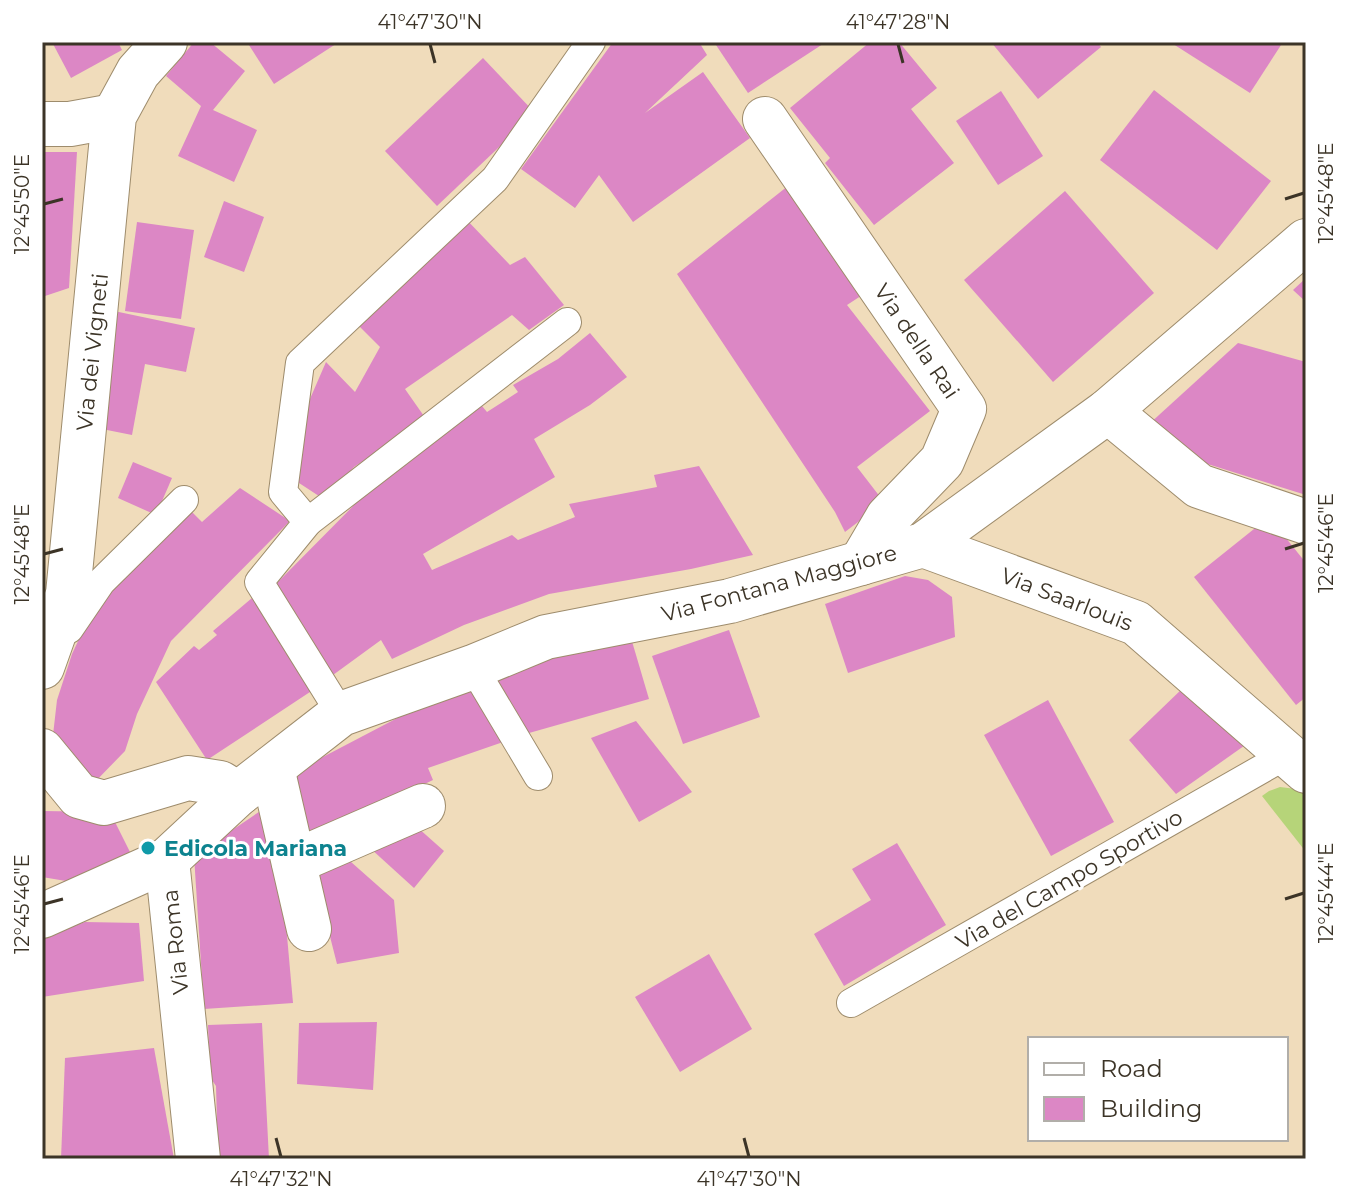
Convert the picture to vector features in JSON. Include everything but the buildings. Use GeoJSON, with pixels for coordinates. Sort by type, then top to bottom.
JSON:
{"type":"FeatureCollection","features":[{"type":"Feature","properties":{"kind":"street"},"geometry":{"type":"LineString","coordinates":[[42,124],[70,124],[114,116],[138,72],[165,42]]}},
{"type":"Feature","properties":{"kind":"street","name":"Via dei Vigneti"},"geometry":{"type":"LineString","coordinates":[[42,668],[114,116]]}},
{"type":"Feature","properties":{"kind":"street","name":"Via della Rai"},"geometry":{"type":"LineString","coordinates":[[765,119],[964,409],[942,461],[888,517],[861,563]]}},
{"type":"Feature","properties":{"kind":"street","name":"Via Fontana Maggiore"},"geometry":{"type":"LineString","coordinates":[[167,860],[238,794],[341,714],[473,667],[546,637],[730,601],[923,545],[1108,411],[1306,241]]}},
{"type":"Feature","properties":{"kind":"street"},"geometry":{"type":"LineString","coordinates":[[1108,411],[1199,486],[1306,522]]}},
{"type":"Feature","properties":{"kind":"street","name":"Via Saarlouis"},"geometry":{"type":"LineString","coordinates":[[923,545],[1136,623],[1297,763]]}},
{"type":"Feature","properties":{"kind":"street"},"geometry":{"type":"LineString","coordinates":[[42,751],[79,796],[104,803],[188,778],[220,783],[238,794]]}},
{"type":"Feature","properties":{"kind":"street"},"geometry":{"type":"LineString","coordinates":[[272,768],[309,929]]}},
{"type":"Feature","properties":{"kind":"street"},"geometry":{"type":"LineString","coordinates":[[294,862],[423,806]]}},
{"type":"Feature","properties":{"kind":"street","name":"Via Roma"},"geometry":{"type":"LineString","coordinates":[[42,916],[167,860],[198,1159]]}},
{"type":"Feature","properties":{"kind":"lane","name":"Via dei Vigneti"},"geometry":{"type":"LineString","coordinates":[[114,116],[119,84],[148,42]]}},
{"type":"Feature","properties":{"kind":"lane"},"geometry":{"type":"LineString","coordinates":[[308,522],[283,492],[300,363],[495,179],[591,42]]}},
{"type":"Feature","properties":{"kind":"lane"},"geometry":{"type":"LineString","coordinates":[[341,714],[259,582],[308,522],[567,322]]}},
{"type":"Feature","properties":{"kind":"lane"},"geometry":{"type":"LineString","coordinates":[[42,668],[101,582],[184,500]]}},
{"type":"Feature","properties":{"kind":"lane"},"geometry":{"type":"LineString","coordinates":[[473,667],[538,776]]}},
{"type":"Feature","properties":{"kind":"lane","name":"Via del Campo Sportivo"},"geometry":{"type":"LineString","coordinates":[[851,1003],[1297,763]]}},
{"type":"Feature","properties":{"kind":"green space"},"geometry":{"type":"Polygon","coordinates":[[[1280,787],[1306,793],[1306,852],[1262,796],[1280,787]]]}},
{"type":"Feature","properties":{"kind":"place","name":"Edicola Mariana"},"geometry":{"type":"Point","coordinates":[148,848]}}]}
